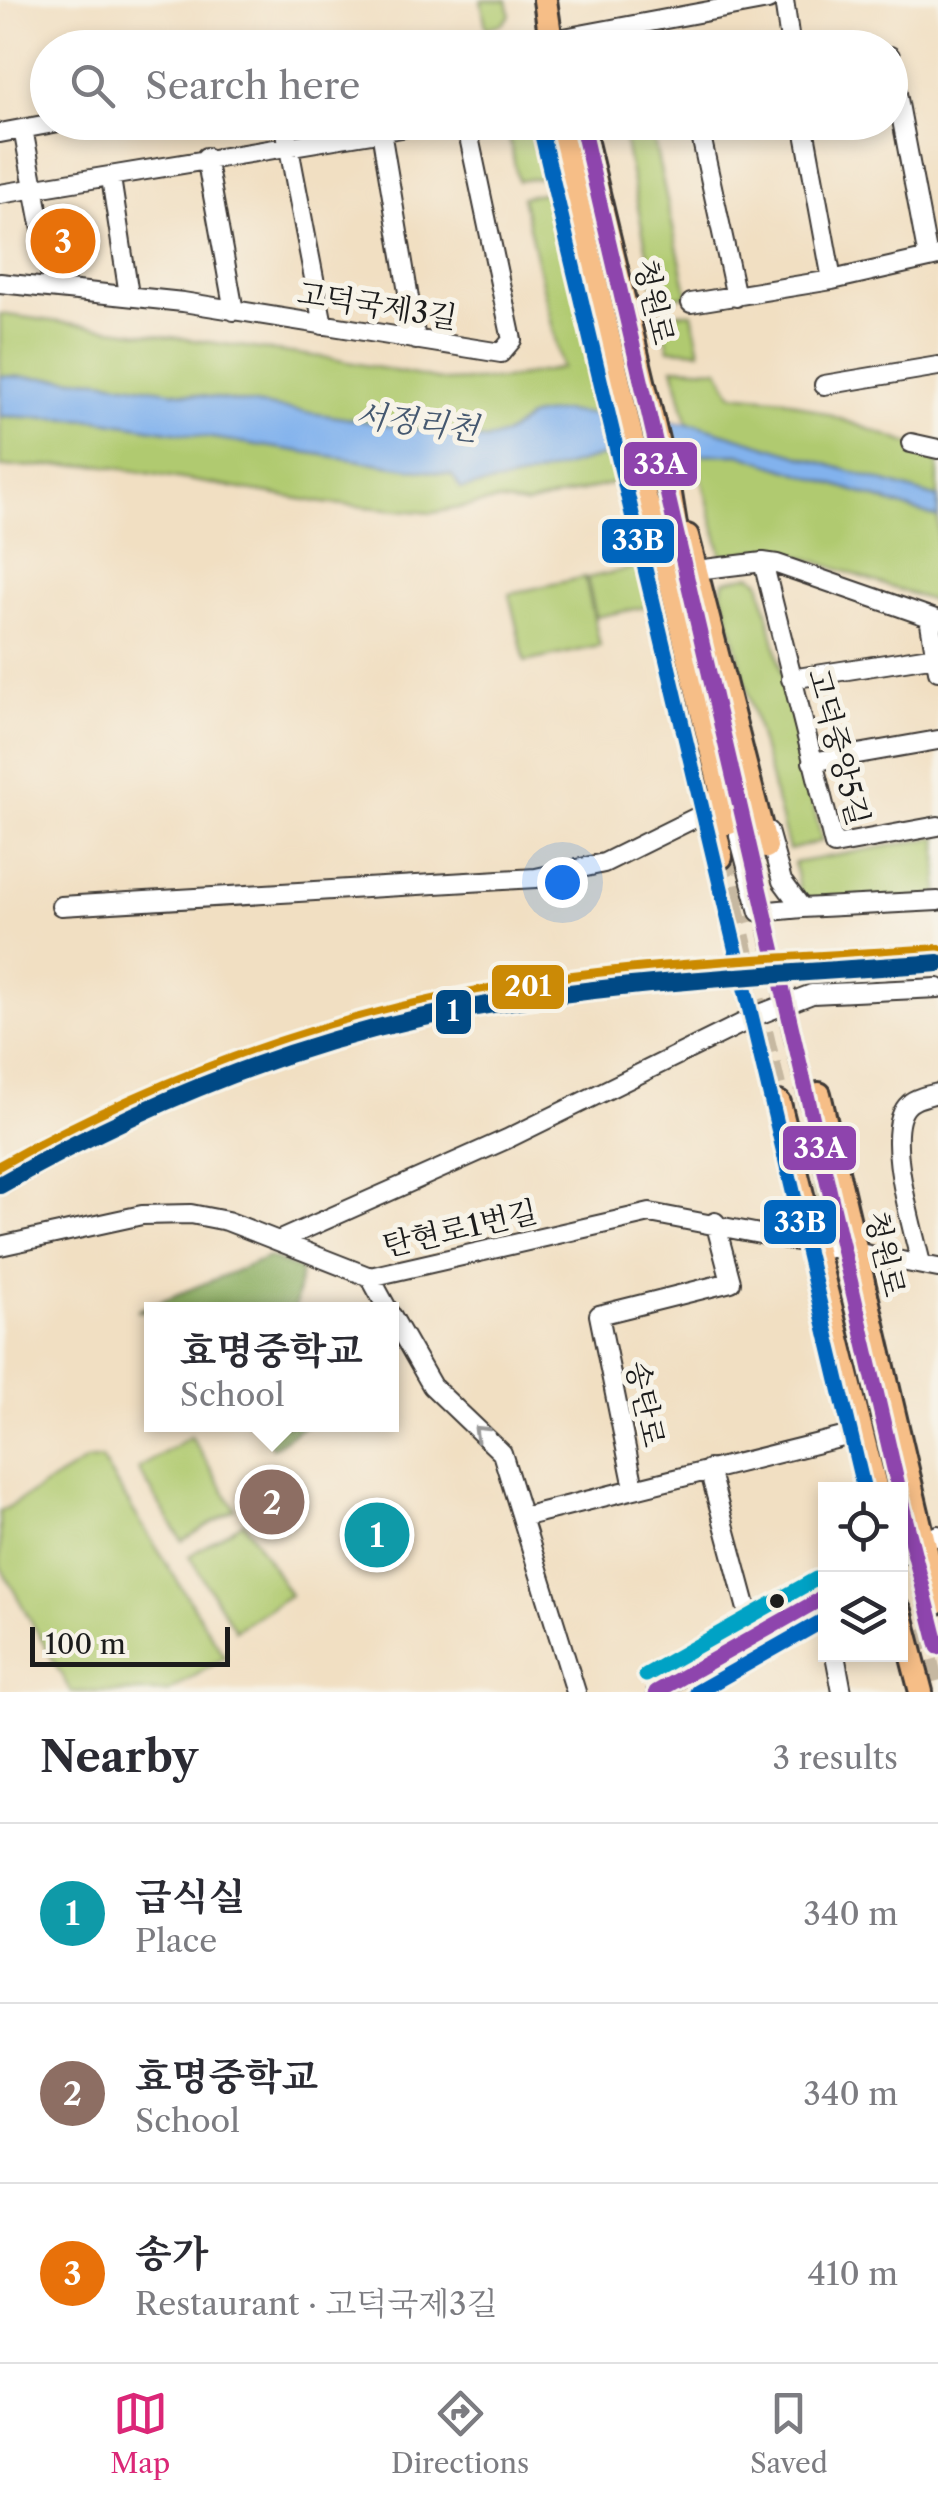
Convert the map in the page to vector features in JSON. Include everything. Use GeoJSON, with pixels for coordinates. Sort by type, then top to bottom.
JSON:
{"type":"FeatureCollection","features":[{"type":"Feature","properties":{"kind":"main road"},"geometry":{"type":"LineString","coordinates":[[545,0],[550,30]]}},
{"type":"Feature","properties":{"kind":"main road","name":"청원로"},"geometry":{"type":"LineString","coordinates":[[565,140],[632,390],[696,570],[736,821],[722,857]]}},
{"type":"Feature","properties":{"kind":"main road","name":"청원로"},"geometry":{"type":"LineString","coordinates":[[584,140],[632,390],[646,500],[646,541],[736,821],[766,847]]}},
{"type":"Feature","properties":{"kind":"main road","name":"청원로"},"geometry":{"type":"LineString","coordinates":[[670,494],[675,538],[736,821]]}},
{"type":"Feature","properties":{"kind":"main road","name":"청원로"},"geometry":{"type":"LineString","coordinates":[[819,1094],[853,1254],[931,1539],[938,1604]]}},
{"type":"Feature","properties":{"kind":"main road"},"geometry":{"type":"LineString","coordinates":[[779,1103],[874,1482]]}},
{"type":"Feature","properties":{"kind":"main road"},"geometry":{"type":"LineString","coordinates":[[793,1151],[807,1124],[818,1126],[829,1140]]}},
{"type":"Feature","properties":{"kind":"main road"},"geometry":{"type":"LineString","coordinates":[[908,1607],[930,1600],[938,1604]]}},
{"type":"Feature","properties":{"kind":"main road"},"geometry":{"type":"LineString","coordinates":[[908,1641],[921,1692]]}},
{"type":"Feature","properties":{"kind":"street"},"geometry":{"type":"LineString","coordinates":[[625,30],[768,0]]}},
{"type":"Feature","properties":{"kind":"street"},"geometry":{"type":"LineString","coordinates":[[784,0],[788,30]]}},
{"type":"Feature","properties":{"kind":"street"},"geometry":{"type":"LineString","coordinates":[[0,133],[30,128]]}},
{"type":"Feature","properties":{"kind":"street"},"geometry":{"type":"LineString","coordinates":[[23,129],[53,288]]}},
{"type":"Feature","properties":{"kind":"street"},"geometry":{"type":"LineString","coordinates":[[287,140],[322,326]]}},
{"type":"Feature","properties":{"kind":"street"},"geometry":{"type":"LineString","coordinates":[[0,194],[321,140]]}},
{"type":"Feature","properties":{"kind":"street"},"geometry":{"type":"LineString","coordinates":[[383,140],[416,340]]}},
{"type":"Feature","properties":{"kind":"street","name":"고덕국제3길"},"geometry":{"type":"LineString","coordinates":[[0,283],[129,295],[501,353],[512,340],[470,140]]}},
{"type":"Feature","properties":{"kind":"street"},"geometry":{"type":"LineString","coordinates":[[702,140],[736,297]]}},
{"type":"Feature","properties":{"kind":"street"},"geometry":{"type":"LineString","coordinates":[[806,140],[832,280]]}},
{"type":"Feature","properties":{"kind":"street"},"geometry":{"type":"LineString","coordinates":[[691,303],[832,280],[933,257],[908,140]]}},
{"type":"Feature","properties":{"kind":"street"},"geometry":{"type":"LineString","coordinates":[[206,158],[234,310]]}},
{"type":"Feature","properties":{"kind":"street"},"geometry":{"type":"LineString","coordinates":[[111,178],[129,295]]}},
{"type":"Feature","properties":{"kind":"street"},"geometry":{"type":"LineString","coordinates":[[824,385],[938,366]]}},
{"type":"Feature","properties":{"kind":"street"},"geometry":{"type":"LineString","coordinates":[[911,443],[938,450]]}},
{"type":"Feature","properties":{"kind":"street"},"geometry":{"type":"LineString","coordinates":[[696,570],[763,562],[934,618],[937,663],[791,679]]}},
{"type":"Feature","properties":{"kind":"street","name":"고덕중앙5길"},"geometry":{"type":"LineString","coordinates":[[763,562],[834,846],[938,826]]}},
{"type":"Feature","properties":{"kind":"street"},"geometry":{"type":"LineString","coordinates":[[812,762],[938,740]]}},
{"type":"Feature","properties":{"kind":"street"},"geometry":{"type":"LineString","coordinates":[[736,821],[758,912],[938,901]]}},
{"type":"Feature","properties":{"kind":"street"},"geometry":{"type":"LineString","coordinates":[[61,906],[536,878],[604,863],[736,821],[771,836],[782,880],[802,908]]}},
{"type":"Feature","properties":{"kind":"street"},"geometry":{"type":"LineString","coordinates":[[280,1240],[507,1139],[764,1012],[812,994],[938,988]]}},
{"type":"Feature","properties":{"kind":"street"},"geometry":{"type":"LineString","coordinates":[[929,1266],[900,1169],[900,1117],[910,1102],[938,1093]]}},
{"type":"Feature","properties":{"kind":"street","name":"탄현로1번길"},"geometry":{"type":"LineString","coordinates":[[0,1246],[161,1214],[190,1214],[228,1221],[370,1277],[650,1213],[715,1222],[853,1254],[929,1266]]}},
{"type":"Feature","properties":{"kind":"street","name":"송탄로"},"geometry":{"type":"LineString","coordinates":[[715,1222],[731,1282],[598,1315],[634,1488],[863,1432]]}},
{"type":"Feature","properties":{"kind":"street"},"geometry":{"type":"LineString","coordinates":[[370,1277],[384,1302]]}},
{"type":"Feature","properties":{"kind":"street"},"geometry":{"type":"LineString","coordinates":[[399,1329],[432,1386],[502,1453],[576,1692]]}},
{"type":"Feature","properties":{"kind":"street"},"geometry":{"type":"LineString","coordinates":[[709,1469],[754,1635]]}},
{"type":"Feature","properties":{"kind":"street"},"geometry":{"type":"LineString","coordinates":[[522,1516],[634,1488]]}},
{"type":"Feature","properties":{"kind":"street"},"geometry":{"type":"LineString","coordinates":[[908,1551],[931,1539]]}},
{"type":"Feature","properties":{"kind":"street"},"geometry":{"type":"LineString","coordinates":[[656,1692],[818,1600]]}},
{"type":"Feature","properties":{"kind":"street"},"geometry":{"type":"LineString","coordinates":[[836,1662],[842,1692]]}},
{"type":"Feature","properties":{"kind":"green space"},"geometry":{"type":"Polygon","coordinates":[[[481,0],[507,0],[510,15],[502,24],[486,28],[481,0]]]}},
{"type":"Feature","properties":{"kind":"green space"},"geometry":{"type":"Polygon","coordinates":[[[510,140],[540,140],[548,176],[518,181],[510,140]]]}},
{"type":"Feature","properties":{"kind":"green space"},"geometry":{"type":"Polygon","coordinates":[[[624,140],[654,140],[688,296],[656,297],[624,140]]]}},
{"type":"Feature","properties":{"kind":"green space"},"geometry":{"type":"Polygon","coordinates":[[[552,191],[622,481],[526,505],[496,501],[432,513],[323,503],[100,465],[0,467],[0,314],[328,358],[446,381],[504,379],[562,368],[522,197],[552,191]]]}},
{"type":"Feature","properties":{"kind":"green space"},"geometry":{"type":"Polygon","coordinates":[[[660,313],[692,313],[700,351],[669,349],[660,313]]]}},
{"type":"Feature","properties":{"kind":"green space"},"geometry":{"type":"Polygon","coordinates":[[[673,367],[719,369],[732,394],[785,399],[938,454],[938,603],[773,547],[722,557],[673,367]]]}},
{"type":"Feature","properties":{"kind":"green space"},"geometry":{"type":"Polygon","coordinates":[[[642,566],[650,606],[596,617],[587,578],[642,566]]]}},
{"type":"Feature","properties":{"kind":"green space"},"geometry":{"type":"Polygon","coordinates":[[[751,575],[760,581],[822,841],[789,850],[722,592],[724,581],[751,575]]]}},
{"type":"Feature","properties":{"kind":"green space"},"geometry":{"type":"Polygon","coordinates":[[[585,577],[600,646],[525,662],[509,594],[585,577]]]}},
{"type":"Feature","properties":{"kind":"green space"},"geometry":{"type":"Polygon","coordinates":[[[938,837],[938,900],[803,908],[794,863],[938,837]]]}},
{"type":"Feature","properties":{"kind":"green space"},"geometry":{"type":"Polygon","coordinates":[[[809,1136],[818,1139],[840,1230],[824,1215],[814,1192],[803,1143],[809,1136]]]}},
{"type":"Feature","properties":{"kind":"green space"},"geometry":{"type":"Polygon","coordinates":[[[269,1257],[301,1270],[296,1302],[159,1302],[269,1257]]]}},
{"type":"Feature","properties":{"kind":"green space"},"geometry":{"type":"Polygon","coordinates":[[[262,1432],[296,1432],[272,1448],[262,1432]]]}},
{"type":"Feature","properties":{"kind":"green space"},"geometry":{"type":"Polygon","coordinates":[[[191,1436],[235,1509],[182,1541],[138,1469],[191,1436]]]}},
{"type":"Feature","properties":{"kind":"green space"},"geometry":{"type":"Polygon","coordinates":[[[101,1459],[225,1657],[169,1692],[71,1692],[0,1566],[0,1512],[86,1461],[101,1459]]]}},
{"type":"Feature","properties":{"kind":"green space"},"geometry":{"type":"Polygon","coordinates":[[[244,1522],[290,1595],[235,1630],[189,1556],[244,1522]]]}},
{"type":"Feature","properties":{"kind":"water"},"geometry":{"type":"Polygon","coordinates":[[[0,376],[100,380],[485,440],[504,435],[531,416],[562,411],[698,425],[938,498],[938,518],[739,454],[606,455],[524,478],[461,489],[452,475],[96,420],[0,416],[0,376]]]}},
{"type":"Feature","properties":{"kind":"tunnel"},"geometry":{"type":"LineString","coordinates":[[744,822],[753,863]]}},
{"type":"Feature","properties":{"kind":"tunnel"},"geometry":{"type":"LineString","coordinates":[[735,851],[751,922]]}},
{"type":"Feature","properties":{"kind":"tunnel"},"geometry":{"type":"LineString","coordinates":[[760,894],[897,1482]]}},
{"type":"Feature","properties":{"kind":"tunnel"},"geometry":{"type":"LineString","coordinates":[[732,904],[779,1103]]}},
{"type":"Feature","properties":{"kind":"tunnel"},"geometry":{"type":"LineString","coordinates":[[908,1527],[938,1647]]}},
{"type":"Feature","properties":{"kind":"tunnel"},"geometry":{"type":"LineString","coordinates":[[919,1629],[935,1692]]}},
{"type":"Feature","properties":{"kind":"transit line","name":"33B"},"geometry":{"type":"LineString","coordinates":[[543,140],[862,1482]]}},
{"type":"Feature","properties":{"kind":"transit line","name":"33A"},"geometry":{"type":"LineString","coordinates":[[585,140],[897,1482]]}},
{"type":"Feature","properties":{"kind":"transit line","name":"201"},"geometry":{"type":"LineString","coordinates":[[0,1170],[180,1083],[368,1019],[499,991],[608,976],[938,953]]}},
{"type":"Feature","properties":{"kind":"transit line","name":"1"},"geometry":{"type":"LineString","coordinates":[[0,1185],[100,1132],[204,1085],[365,1031],[484,1006],[613,988],[938,963]]}},
{"type":"Feature","properties":{"kind":"transit line","name":"33A"},"geometry":{"type":"LineString","coordinates":[[908,1529],[938,1647]]}},
{"type":"Feature","properties":{"kind":"transit line"},"geometry":{"type":"LineString","coordinates":[[646,1675],[816,1579]]}},
{"type":"Feature","properties":{"kind":"transit line","name":"33A"},"geometry":{"type":"LineString","coordinates":[[656,1692],[818,1601]]}},
{"type":"Feature","properties":{"kind":"transit line","name":"33B"},"geometry":{"type":"LineString","coordinates":[[697,1692],[818,1624]]}},
{"type":"Feature","properties":{"kind":"place","name":"송가"},"geometry":{"type":"Point","coordinates":[63,241]}},
{"type":"Feature","properties":{"kind":"place","name":"효명중학교"},"geometry":{"type":"Point","coordinates":[272,1502]}},
{"type":"Feature","properties":{"kind":"place","name":"급식실"},"geometry":{"type":"Point","coordinates":[377,1535]}},
{"type":"Feature","properties":{"kind":"water label","name":"서정리천"},"geometry":{"type":"Point","coordinates":[417,422]}}]}
